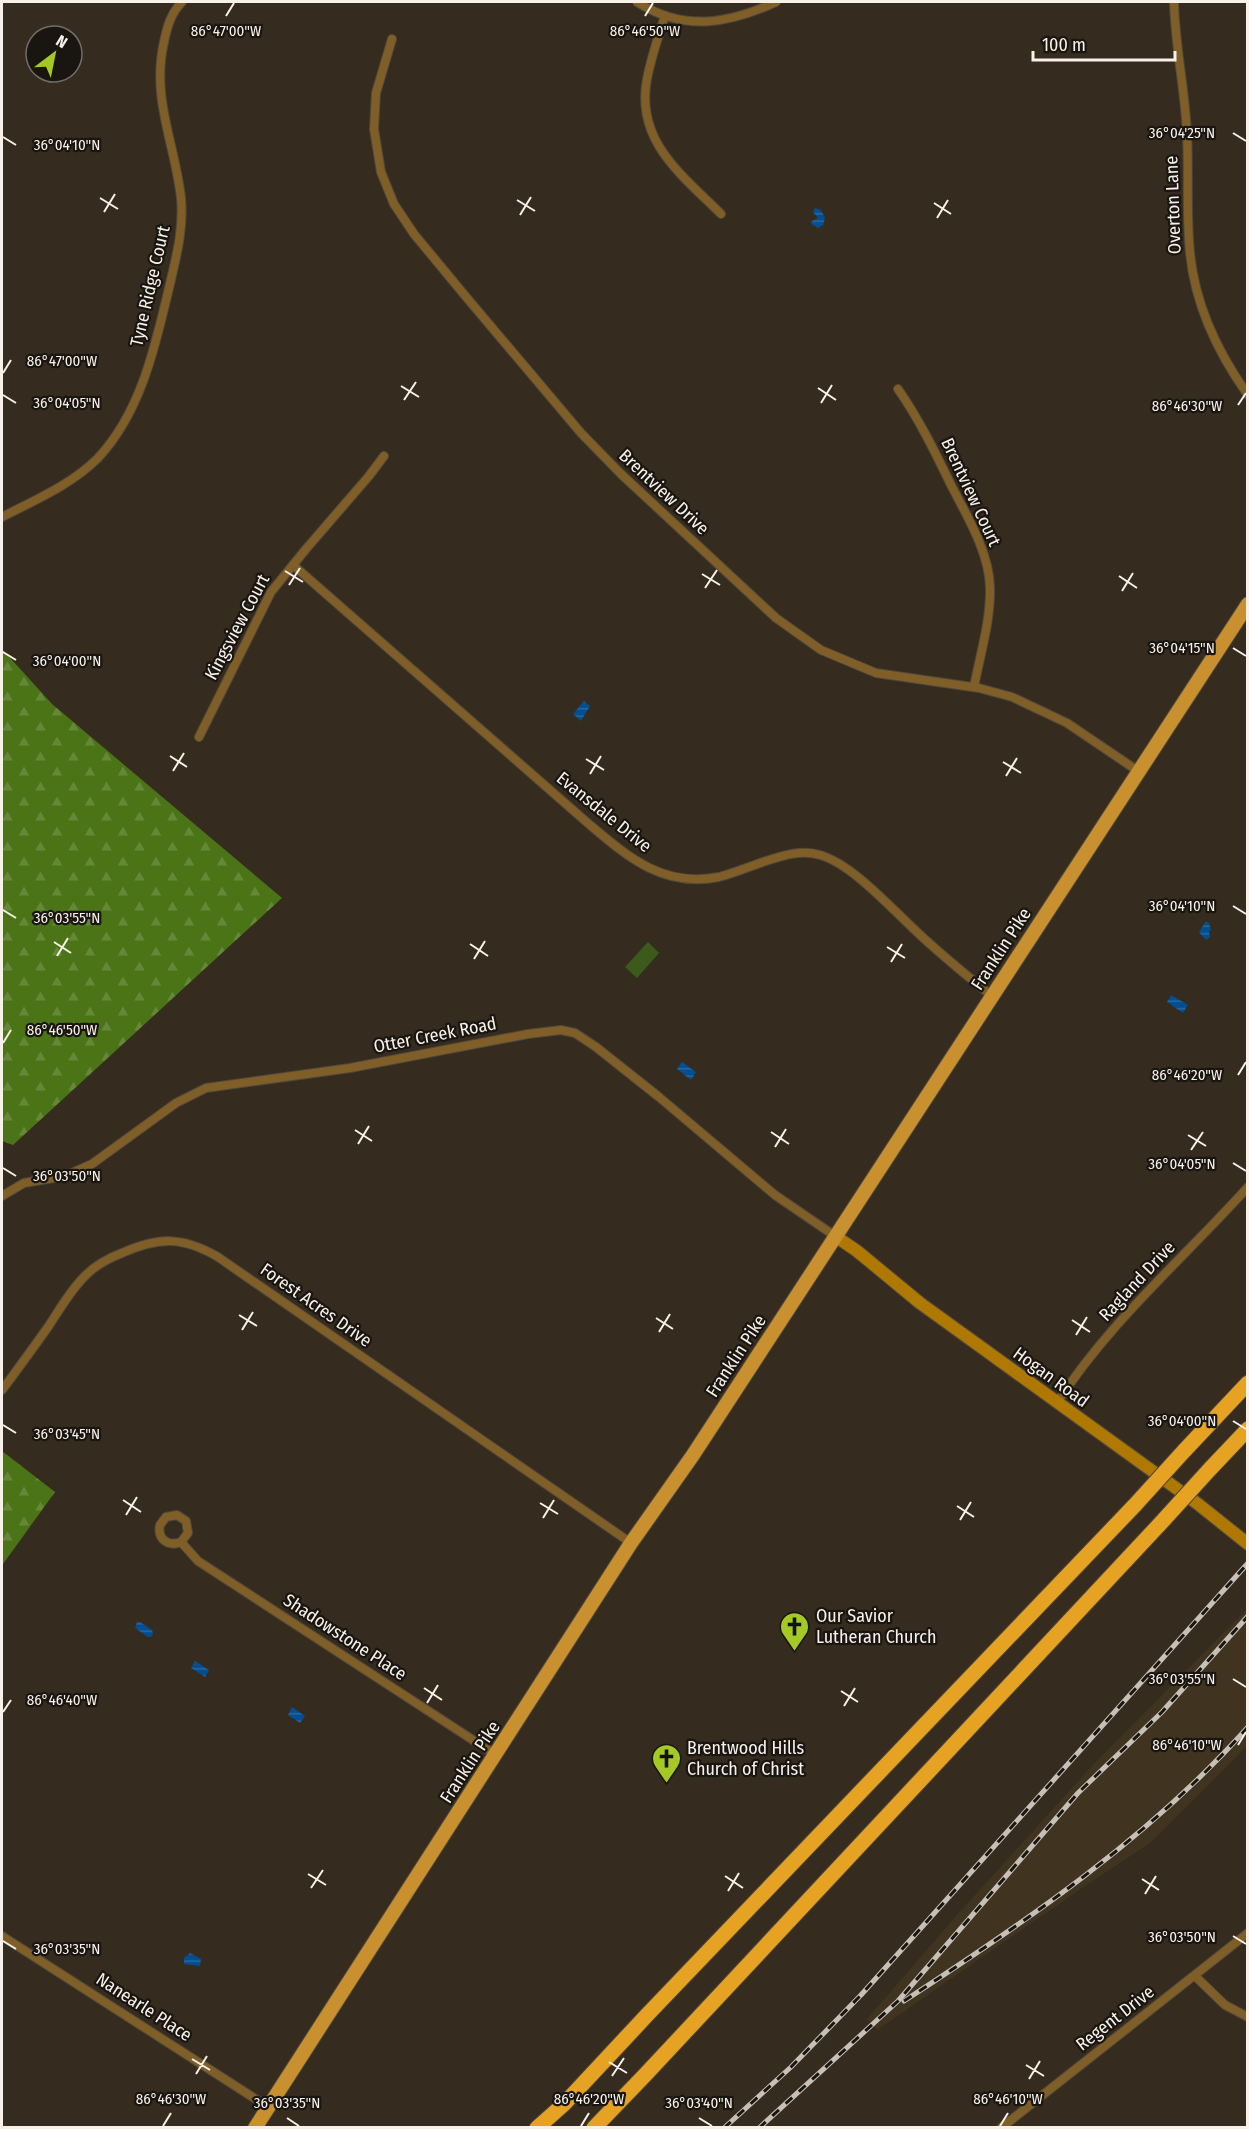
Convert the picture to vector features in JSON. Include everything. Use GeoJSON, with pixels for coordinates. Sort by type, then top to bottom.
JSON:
{"type":"FeatureCollection","features":[{"type":"Feature","properties":{"kind":"highway"},"geometry":{"type":"LineString","coordinates":[[537,2127],[564,2104],[647,2014],[1135,1505],[1248,1383]]}},
{"type":"Feature","properties":{"kind":"highway"},"geometry":{"type":"LineString","coordinates":[[594,2127],[651,2069],[1248,1429]]}},
{"type":"Feature","properties":{"kind":"main road","name":"Franklin Pike"},"geometry":{"type":"LineString","coordinates":[[255,2127],[631,1543],[693,1455],[1248,604]]}},
{"type":"Feature","properties":{"kind":"street","name":"Tyne Ridge Court"},"geometry":{"type":"LineString","coordinates":[[2,517],[52,492],[97,459],[125,421],[141,387],[158,332],[181,228],[181,198],[161,105],[160,72],[166,30],[173,13],[183,2]]}},
{"type":"Feature","properties":{"kind":"street"},"geometry":{"type":"LineString","coordinates":[[636,2],[665,16],[686,21],[714,22],[746,14],[776,2]]}},
{"type":"Feature","properties":{"kind":"street","name":"Overton Lane"},"geometry":{"type":"LineString","coordinates":[[1174,2],[1186,127],[1189,238],[1193,275],[1203,310],[1221,354],[1248,395]]}},
{"type":"Feature","properties":{"kind":"street"},"geometry":{"type":"LineString","coordinates":[[665,16],[646,80],[645,104],[648,124],[656,142],[669,161],[721,214]]}},
{"type":"Feature","properties":{"kind":"street","name":"Brentview Drive"},"geometry":{"type":"LineString","coordinates":[[392,39],[376,93],[374,129],[381,172],[393,204],[426,248],[590,444],[776,618],[809,643],[849,663],[876,673],[974,687],[1005,694],[1046,711],[1138,771]]}},
{"type":"Feature","properties":{"kind":"street","name":"Brentview Court"},"geometry":{"type":"LineString","coordinates":[[898,389],[921,425],[966,515],[987,569],[990,587],[989,608],[974,687]]}},
{"type":"Feature","properties":{"kind":"street","name":"Kingsview Court"},"geometry":{"type":"LineString","coordinates":[[199,737],[265,603],[292,565],[384,456]]}},
{"type":"Feature","properties":{"kind":"street","name":"Evansdale Drive"},"geometry":{"type":"LineString","coordinates":[[292,565],[632,860],[669,875],[708,879],[791,854],[820,855],[836,862],[856,876],[945,958],[992,996]]}},
{"type":"Feature","properties":{"kind":"street","name":"Otter Creek Road"},"geometry":{"type":"LineString","coordinates":[[2,1196],[24,1183],[64,1176],[85,1168],[176,1102],[206,1088],[350,1068],[528,1034],[561,1030],[575,1033],[596,1047],[775,1195],[836,1236]]}},
{"type":"Feature","properties":{"kind":"street","name":"Ragland Drive"},"geometry":{"type":"LineString","coordinates":[[1057,1403],[1108,1335],[1248,1187]]}},
{"type":"Feature","properties":{"kind":"street","name":"Hogan Road"},"geometry":{"type":"LineString","coordinates":[[836,1236],[920,1303],[1198,1504],[1248,1544]]}},
{"type":"Feature","properties":{"kind":"street","name":"Forest Acres Drive"},"geometry":{"type":"LineString","coordinates":[[2,1390],[73,1290],[94,1268],[112,1257],[141,1245],[161,1240],[185,1242],[218,1257],[631,1543]]}},
{"type":"Feature","properties":{"kind":"street","name":"Shadowstone Place"},"geometry":{"type":"LineString","coordinates":[[181,1542],[198,1561],[496,1755]]}},
{"type":"Feature","properties":{"kind":"street","name":"Regent Drive"},"geometry":{"type":"LineString","coordinates":[[1001,2127],[1248,1933]]}},
{"type":"Feature","properties":{"kind":"street","name":"Nanearle Place"},"geometry":{"type":"LineString","coordinates":[[2,1936],[268,2108]]}},
{"type":"Feature","properties":{"kind":"street"},"geometry":{"type":"LineString","coordinates":[[1195,1976],[1226,2005],[1248,2017]]}},
{"type":"Feature","properties":{"kind":"shaded area"},"geometry":{"type":"Polygon","coordinates":[[[1247,1609],[1247,1746],[1150,1843],[877,2030],[867,2019],[957,1915],[1090,1768],[1247,1609]]]}},
{"type":"Feature","properties":{"kind":"green space"},"geometry":{"type":"Polygon","coordinates":[[[2,649],[52,704],[282,898],[13,1145],[2,1141],[2,649]]]}},
{"type":"Feature","properties":{"kind":"green space"},"geometry":{"type":"Polygon","coordinates":[[[648,942],[659,953],[637,978],[625,967],[648,942]]]}},
{"type":"Feature","properties":{"kind":"green space"},"geometry":{"type":"Polygon","coordinates":[[[2,1451],[55,1492],[3,1564],[2,1563],[2,1451]]]}},
{"type":"Feature","properties":{"kind":"water"},"geometry":{"type":"Polygon","coordinates":[[[815,208],[821,210],[825,218],[823,225],[818,228],[811,224],[818,218],[813,212],[815,208]]]}},
{"type":"Feature","properties":{"kind":"water"},"geometry":{"type":"Polygon","coordinates":[[[584,701],[590,706],[581,721],[573,714],[584,701]]]}},
{"type":"Feature","properties":{"kind":"water"},"geometry":{"type":"Polygon","coordinates":[[[1206,921],[1211,930],[1210,937],[1206,940],[1199,932],[1206,921]]]}},
{"type":"Feature","properties":{"kind":"water"},"geometry":{"type":"Polygon","coordinates":[[[1171,995],[1188,1005],[1183,1013],[1167,1002],[1171,995]]]}},
{"type":"Feature","properties":{"kind":"water"},"geometry":{"type":"Polygon","coordinates":[[[682,1062],[696,1072],[691,1080],[677,1069],[682,1062]]]}},
{"type":"Feature","properties":{"kind":"water"},"geometry":{"type":"Polygon","coordinates":[[[137,1622],[152,1630],[151,1637],[135,1628],[137,1622]]]}},
{"type":"Feature","properties":{"kind":"water"},"geometry":{"type":"Polygon","coordinates":[[[195,1661],[209,1670],[205,1677],[191,1668],[195,1661]]]}},
{"type":"Feature","properties":{"kind":"water"},"geometry":{"type":"Polygon","coordinates":[[[292,1707],[305,1716],[300,1723],[288,1715],[292,1707]]]}},
{"type":"Feature","properties":{"kind":"water"},"geometry":{"type":"Polygon","coordinates":[[[190,1953],[201,1959],[200,1966],[184,1964],[184,1958],[190,1953]]]}},
{"type":"Feature","properties":{"kind":"railway"},"geometry":{"type":"LineString","coordinates":[[724,2128],[791,2067],[861,1995],[1248,1563]]}},
{"type":"Feature","properties":{"kind":"railway"},"geometry":{"type":"LineString","coordinates":[[759,2128],[898,2001],[1078,1793],[1162,1712],[1248,1616]]}},
{"type":"Feature","properties":{"kind":"railway"},"geometry":{"type":"LineString","coordinates":[[904,2001],[996,1940],[1129,1841],[1210,1767],[1248,1727]]}},
{"type":"Feature","properties":{"kind":"place","name":"Our Savior Lutheran Church"},"geometry":{"type":"Point","coordinates":[795,1652]}},
{"type":"Feature","properties":{"kind":"place","name":"Brentwood Hills Church of Christ"},"geometry":{"type":"Point","coordinates":[666,1784]}}]}
